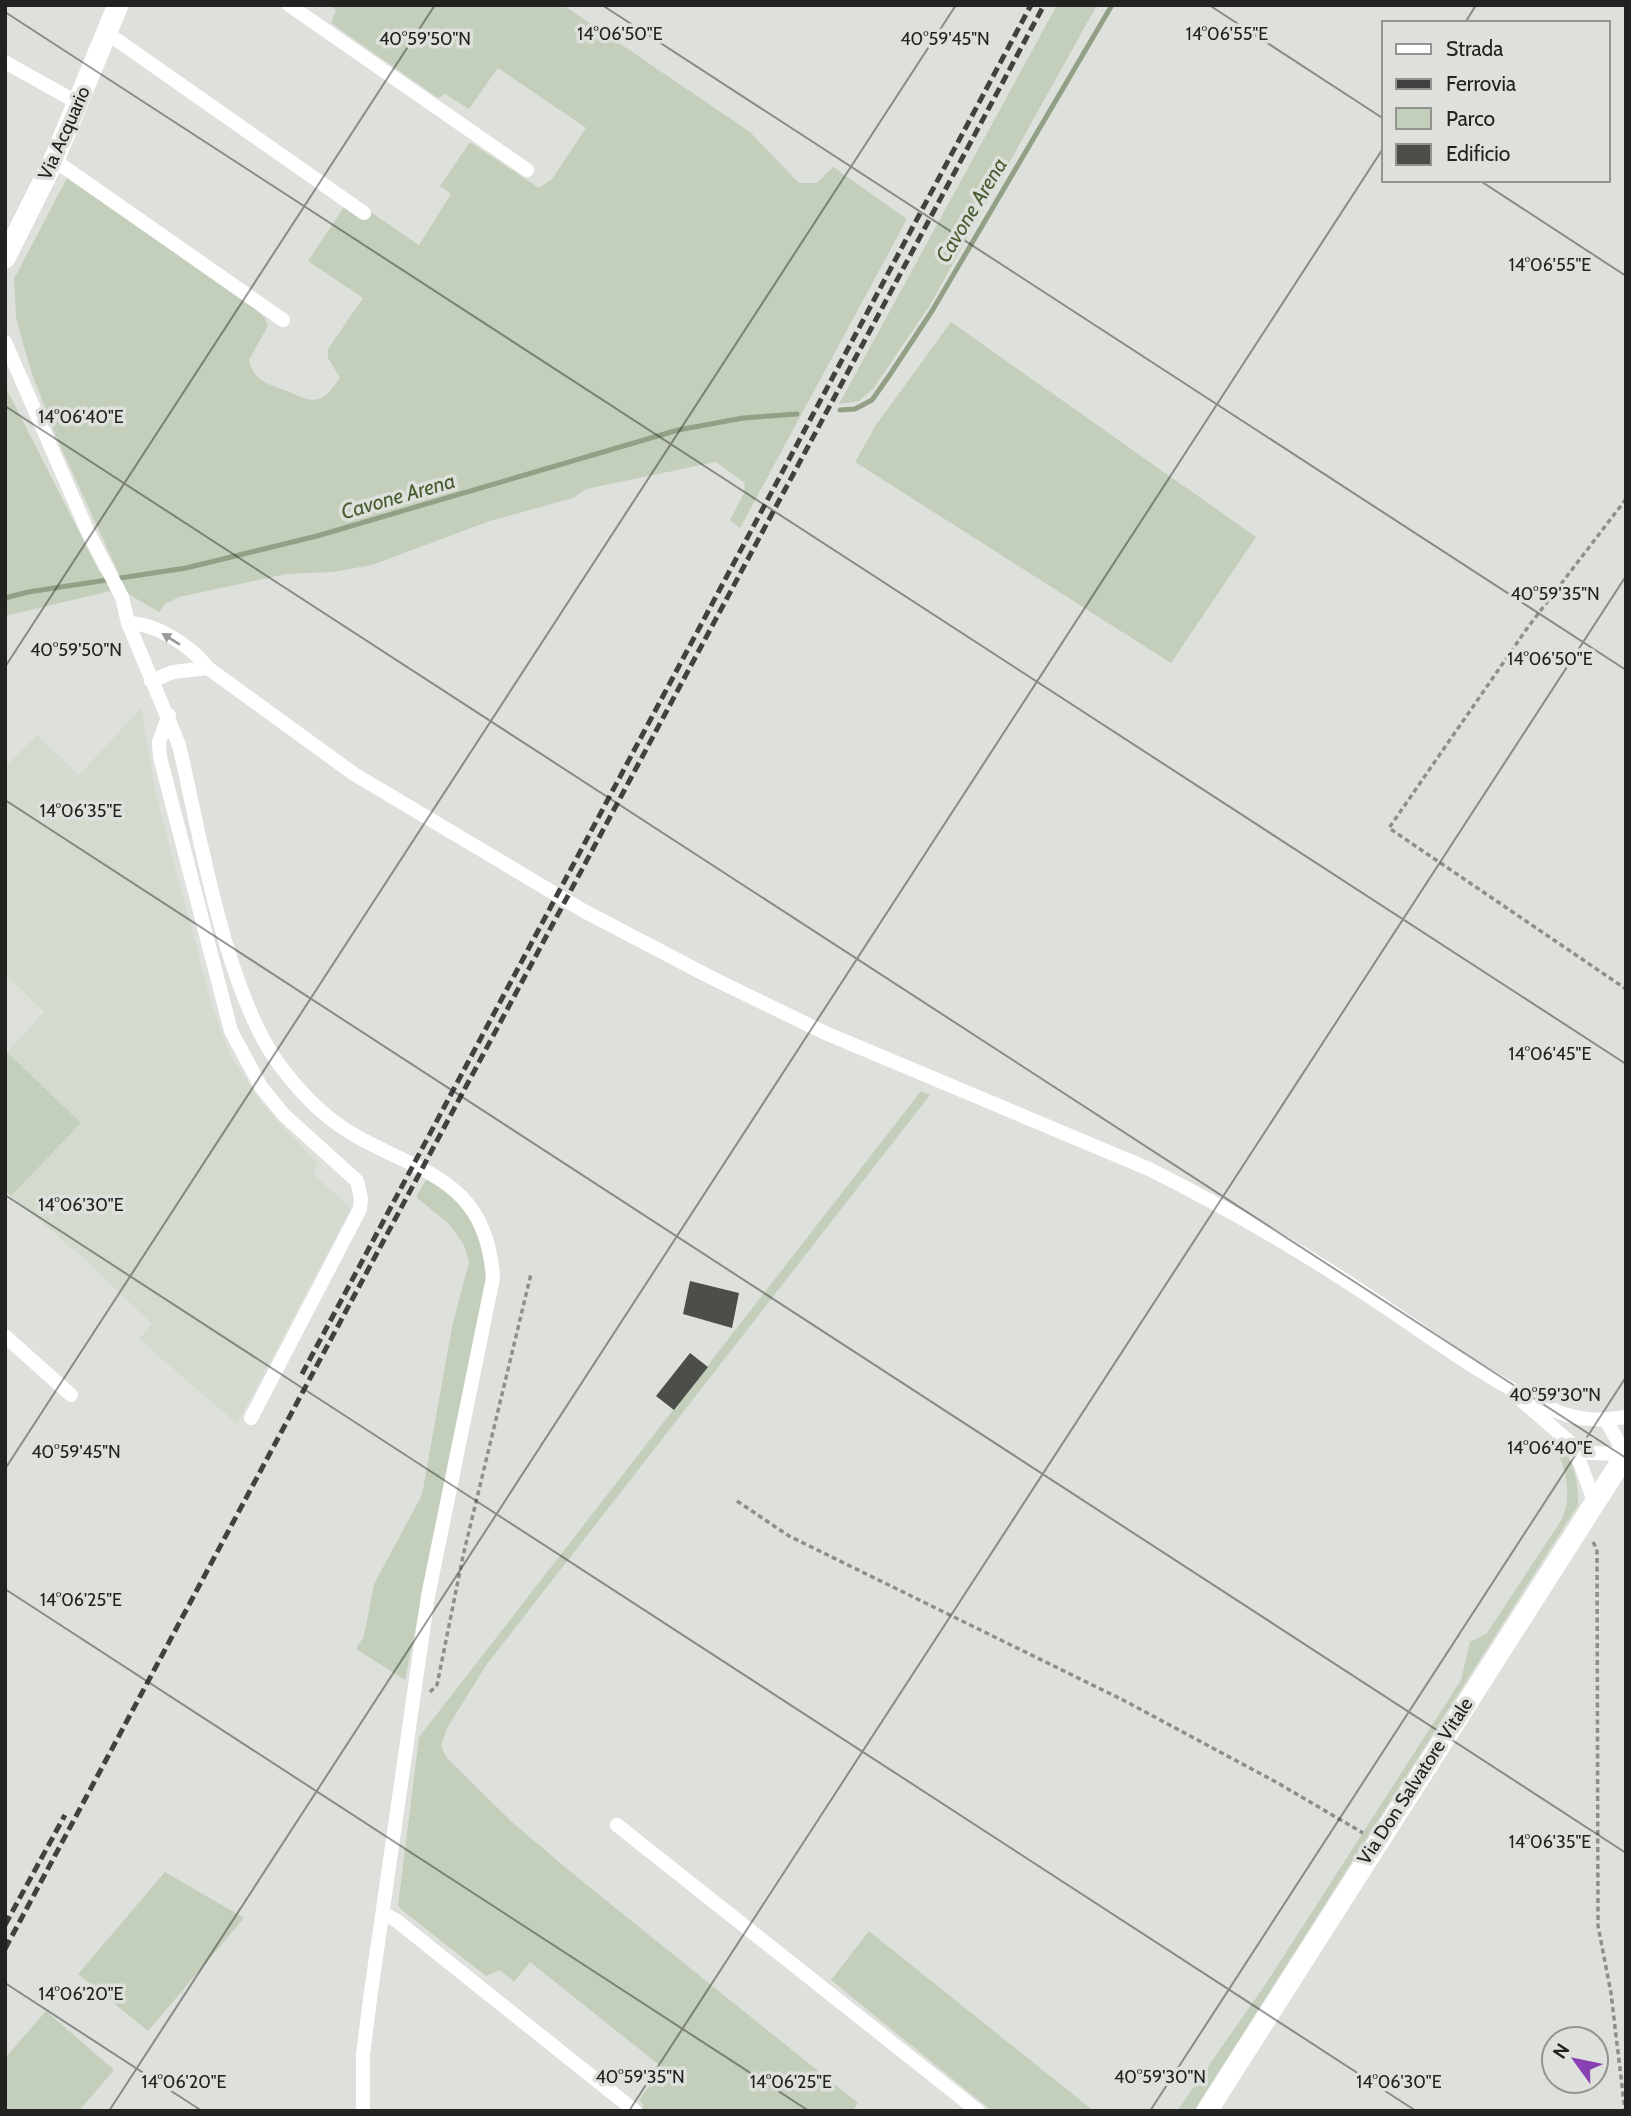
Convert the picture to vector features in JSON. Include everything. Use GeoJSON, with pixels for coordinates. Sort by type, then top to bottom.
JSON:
{"type":"FeatureCollection","features":[{"type":"Feature","properties":{"kind":"street","name":"Via Acquario"},"geometry":{"type":"LineString","coordinates":[[5,258],[54,160],[118,5]]}},
{"type":"Feature","properties":{"kind":"street"},"geometry":{"type":"LineString","coordinates":[[289,5],[527,170]]}},
{"type":"Feature","properties":{"kind":"street"},"geometry":{"type":"LineString","coordinates":[[107,33],[364,214]]}},
{"type":"Feature","properties":{"kind":"street"},"geometry":{"type":"LineString","coordinates":[[5,62],[78,103]]}},
{"type":"Feature","properties":{"kind":"street"},"geometry":{"type":"LineString","coordinates":[[54,160],[283,320]]}},
{"type":"Feature","properties":{"kind":"street"},"geometry":{"type":"LineString","coordinates":[[5,342],[88,532],[122,597],[128,622],[151,681],[169,715],[179,745],[234,967],[259,1030],[278,1063],[321,1112],[433,1174],[456,1192],[478,1217],[492,1251],[493,1278],[428,1596],[363,2055],[363,2111]]}},
{"type":"Feature","properties":{"kind":"street"},"geometry":{"type":"LineString","coordinates":[[128,622],[155,629],[191,651],[208,668],[354,774],[541,888],[584,911],[823,1032],[1137,1164],[1189,1189],[1322,1265],[1502,1383],[1554,1410],[1581,1419],[1606,1420],[1626,1417]]}},
{"type":"Feature","properties":{"kind":"street"},"geometry":{"type":"LineString","coordinates":[[151,681],[173,672],[208,668]]}},
{"type":"Feature","properties":{"kind":"street"},"geometry":{"type":"LineString","coordinates":[[169,715],[159,742],[160,757],[231,1031],[261,1087],[284,1115],[357,1181],[361,1199],[360,1209],[251,1418]]}},
{"type":"Feature","properties":{"kind":"street"},"geometry":{"type":"LineString","coordinates":[[5,1336],[71,1395]]}},
{"type":"Feature","properties":{"kind":"street"},"geometry":{"type":"LineString","coordinates":[[1502,1383],[1574,1446],[1590,1453],[1626,1454]]}},
{"type":"Feature","properties":{"kind":"street"},"geometry":{"type":"LineString","coordinates":[[1606,1420],[1626,1454]]}},
{"type":"Feature","properties":{"kind":"street"},"geometry":{"type":"LineString","coordinates":[[1574,1446],[1594,1501]]}},
{"type":"Feature","properties":{"kind":"street","name":"Via Don Salvatore Vitale"},"geometry":{"type":"LineString","coordinates":[[1207,2111],[1377,1840],[1626,1454]]}},
{"type":"Feature","properties":{"kind":"street"},"geometry":{"type":"LineString","coordinates":[[617,1825],[978,2111]]}},
{"type":"Feature","properties":{"kind":"street"},"geometry":{"type":"LineString","coordinates":[[383,1913],[397,1921],[635,2111]]}},
{"type":"Feature","properties":{"kind":"path"},"geometry":{"type":"LineString","coordinates":[[1626,499],[1528,626],[1389,828],[1626,989]]}},
{"type":"Feature","properties":{"kind":"path"},"geometry":{"type":"LineString","coordinates":[[415,1693],[429,1692],[437,1685],[463,1556],[531,1274]]}},
{"type":"Feature","properties":{"kind":"path"},"geometry":{"type":"LineString","coordinates":[[737,1501],[789,1536],[947,1616],[1100,1688],[1276,1782],[1377,1840]]}},
{"type":"Feature","properties":{"kind":"path"},"geometry":{"type":"LineString","coordinates":[[1581,1523],[1597,1549],[1598,1927],[1611,1993],[1625,2111]]}},
{"type":"Feature","properties":{"kind":"shaded area"},"geometry":{"type":"Polygon","coordinates":[[[141,708],[157,799],[212,1006],[231,1057],[264,1106],[318,1164],[313,1174],[351,1208],[237,1424],[139,1339],[152,1324],[82,1257],[11,1196],[81,1123],[7,1052],[44,1012],[5,974],[5,767],[37,735],[79,775],[141,708]]]}},
{"type":"Feature","properties":{"kind":"green space"},"geometry":{"type":"Polygon","coordinates":[[[328,5],[563,5],[750,132],[799,183],[817,183],[833,167],[907,219],[740,528],[730,520],[744,493],[745,483],[716,462],[586,489],[573,498],[490,521],[372,565],[332,572],[286,574],[179,597],[165,604],[159,612],[128,594],[55,434],[31,371],[16,318],[14,279],[67,178],[248,303],[265,318],[268,326],[249,360],[251,368],[259,378],[270,384],[313,400],[327,394],[340,378],[328,358],[328,349],[363,298],[308,261],[350,198],[419,245],[451,194],[440,186],[470,142],[539,188],[552,179],[586,128],[498,68],[469,109],[445,94],[438,98],[331,23],[336,10],[328,5]]]}},
{"type":"Feature","properties":{"kind":"green space"},"geometry":{"type":"Polygon","coordinates":[[[1057,5],[1097,5],[930,305],[873,389],[859,401],[839,404],[1057,5]]]}},
{"type":"Feature","properties":{"kind":"green space"},"geometry":{"type":"Polygon","coordinates":[[[951,322],[1256,537],[1171,663],[855,462],[876,425],[951,322]]]}},
{"type":"Feature","properties":{"kind":"green space"},"geometry":{"type":"Polygon","coordinates":[[[5,386],[100,573],[106,572],[111,591],[5,616],[5,386]]]}},
{"type":"Feature","properties":{"kind":"green space"},"geometry":{"type":"Polygon","coordinates":[[[7,1052],[81,1123],[11,1196],[5,1190],[7,1052]]]}},
{"type":"Feature","properties":{"kind":"green space"},"geometry":{"type":"Polygon","coordinates":[[[921,1091],[930,1095],[487,1664],[447,1728],[441,1746],[447,1758],[512,1822],[858,2103],[852,2111],[640,2111],[644,2105],[639,2100],[663,2068],[530,1962],[514,1982],[500,1970],[486,1976],[398,1905],[419,1737],[921,1091]]]}},
{"type":"Feature","properties":{"kind":"green space"},"geometry":{"type":"Polygon","coordinates":[[[429,1175],[454,1196],[471,1220],[481,1249],[486,1281],[405,1680],[356,1649],[364,1636],[374,1584],[422,1495],[452,1327],[469,1262],[464,1245],[449,1224],[416,1197],[429,1175]]]}},
{"type":"Feature","properties":{"kind":"green space"},"geometry":{"type":"Polygon","coordinates":[[[1555,1445],[1562,1450],[1571,1464],[1578,1489],[1578,1505],[1194,2111],[1177,2111],[1265,1985],[1461,1680],[1470,1642],[1487,1633],[1562,1519],[1567,1491],[1565,1472],[1555,1445]]]}},
{"type":"Feature","properties":{"kind":"green space"},"geometry":{"type":"Polygon","coordinates":[[[165,1872],[244,1918],[148,2031],[78,1974],[165,1872]]]}},
{"type":"Feature","properties":{"kind":"green space"},"geometry":{"type":"Polygon","coordinates":[[[869,1931],[1094,2111],[992,2111],[831,1980],[869,1931]]]}},
{"type":"Feature","properties":{"kind":"green space"},"geometry":{"type":"Polygon","coordinates":[[[46,2011],[114,2070],[79,2111],[6,2111],[5,2058],[46,2011]]]}},
{"type":"Feature","properties":{"kind":"building"},"geometry":{"type":"Polygon","coordinates":[[[690,1281],[739,1293],[732,1328],[683,1314],[690,1281]]]}},
{"type":"Feature","properties":{"kind":"building"},"geometry":{"type":"Polygon","coordinates":[[[690,1353],[708,1367],[674,1410],[656,1396],[690,1353]]]}},
{"type":"Feature","properties":{"kind":"waterway","name":"Cavone Arena"},"geometry":{"type":"LineString","coordinates":[[840,410],[855,409],[872,400],[889,376],[932,311],[1112,5]]}},
{"type":"Feature","properties":{"kind":"waterway","name":"Cavone Arena"},"geometry":{"type":"LineString","coordinates":[[5,598],[28,592],[186,568],[317,536],[678,430],[743,418],[797,414]]}},
{"type":"Feature","properties":{"kind":"railway"},"geometry":{"type":"LineString","coordinates":[[302,1374],[1031,5]]}},
{"type":"Feature","properties":{"kind":"railway"},"geometry":{"type":"LineString","coordinates":[[5,1949],[1044,5]]}},
{"type":"Feature","properties":{"kind":"railway"},"geometry":{"type":"LineString","coordinates":[[5,1925],[65,1815]]}}]}
